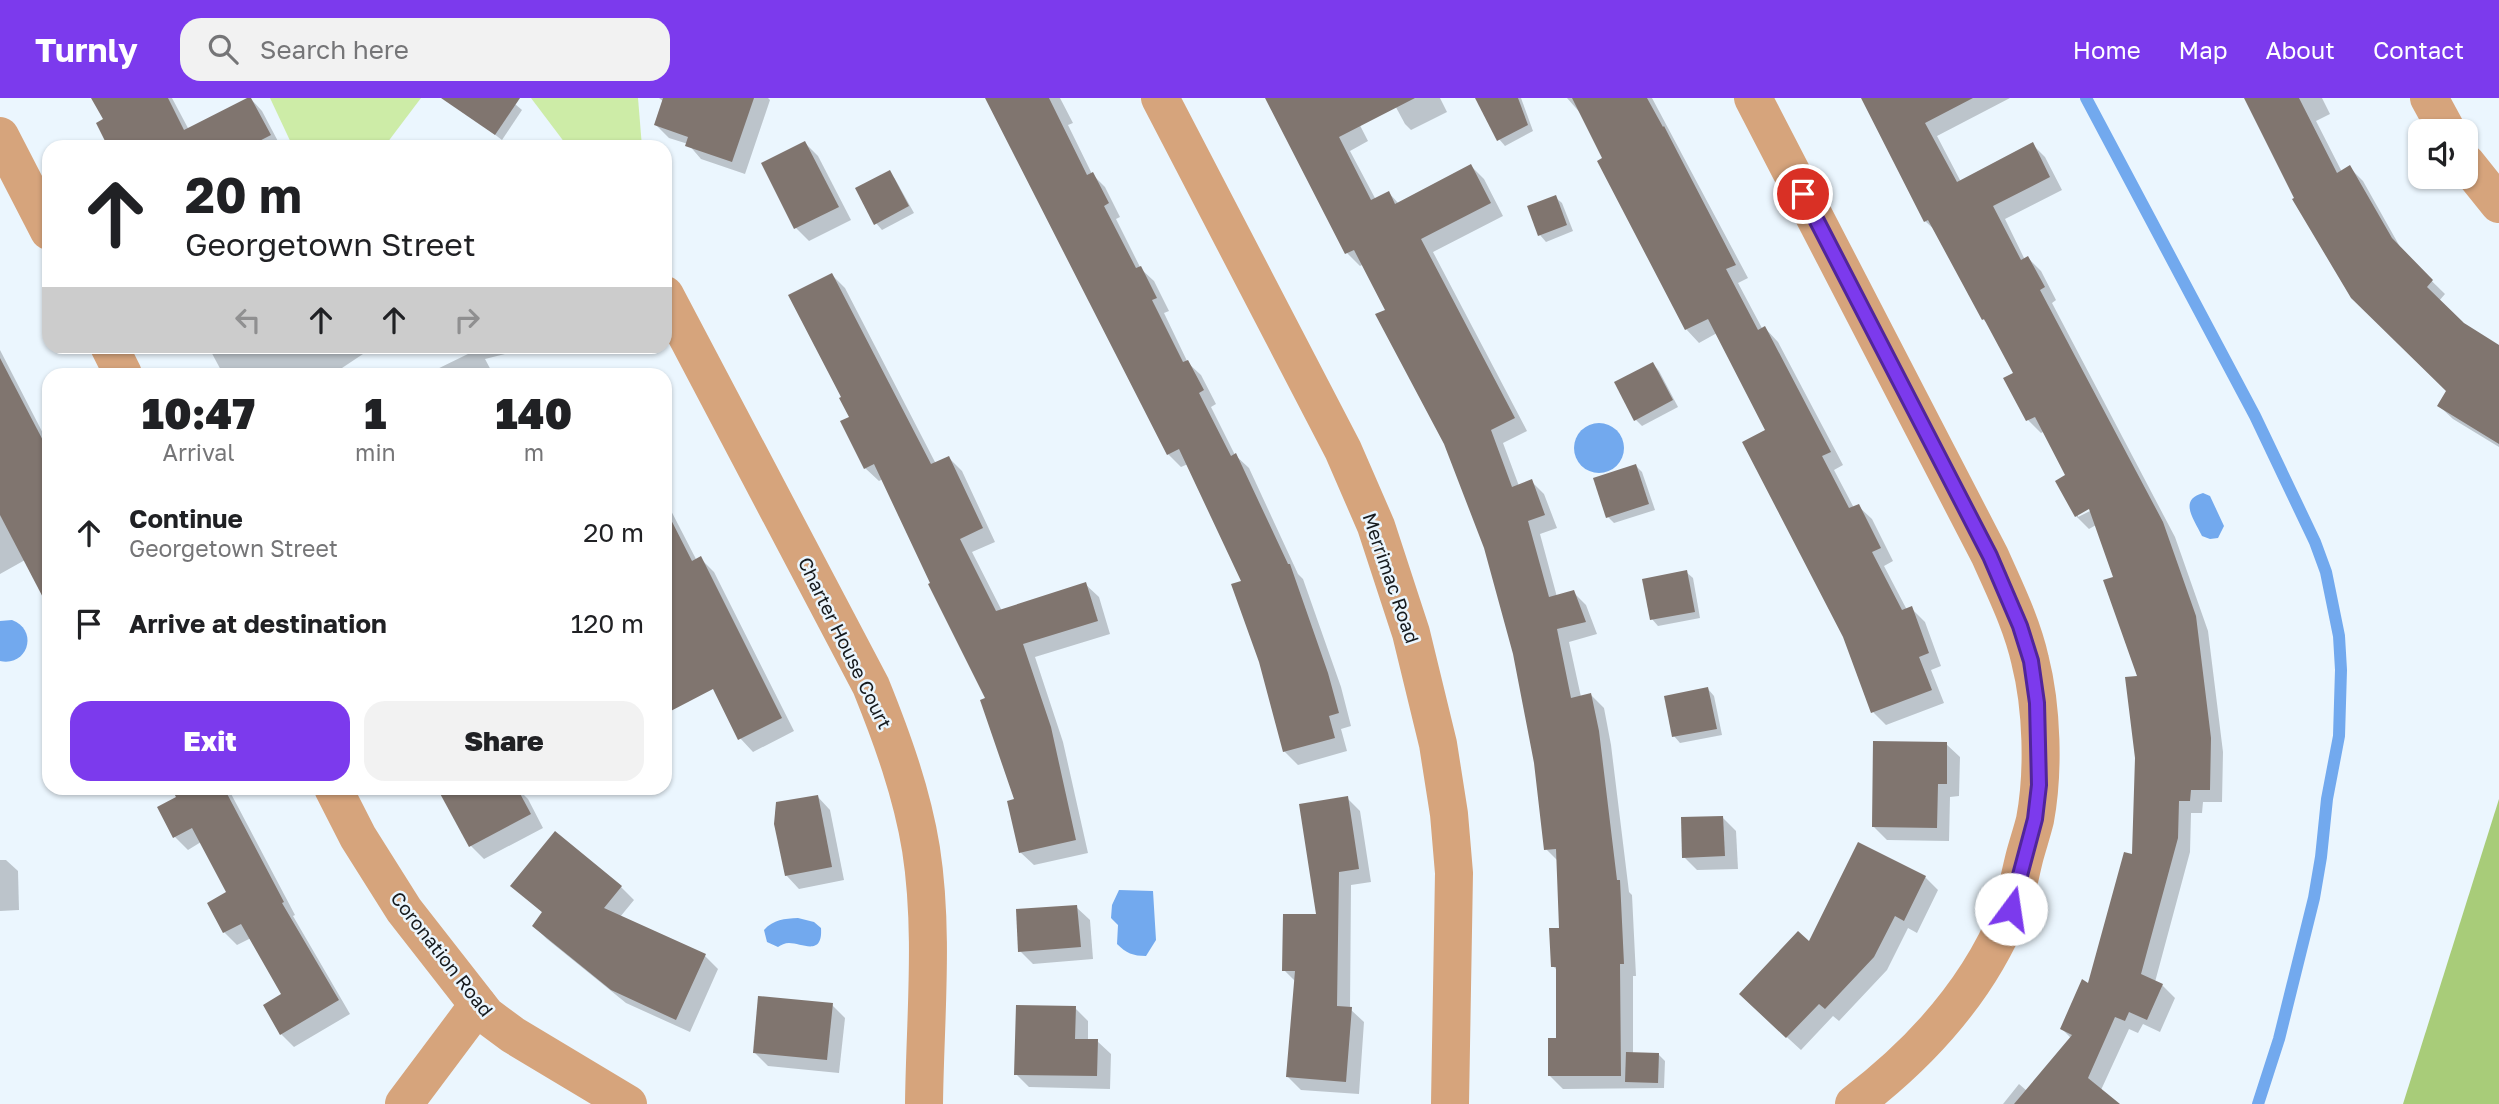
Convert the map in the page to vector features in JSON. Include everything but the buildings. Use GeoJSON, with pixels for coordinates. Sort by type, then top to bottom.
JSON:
{"type":"FeatureCollection","features":[{"type":"Feature","properties":{"kind":"street","name":"Merrimac Road"},"geometry":{"type":"LineString","coordinates":[[1160,98],[1343,450],[1376,526],[1411,633],[1437,744],[1449,814],[1454,873],[1450,1104]]}},
{"type":"Feature","properties":{"kind":"street"},"geometry":{"type":"LineString","coordinates":[[1753,98],[1990,556],[2020,626],[2031,661],[2037,703],[2039,785],[2035,819],[2011,909],[1996,945],[1965,993],[1932,1035],[1894,1074],[1854,1104]]}},
{"type":"Feature","properties":{"kind":"street"},"geometry":{"type":"LineString","coordinates":[[2429,98],[2440,119]]}},
{"type":"Feature","properties":{"kind":"street"},"geometry":{"type":"LineString","coordinates":[[0,136],[42,217]]}},
{"type":"Feature","properties":{"kind":"street"},"geometry":{"type":"LineString","coordinates":[[2478,178],[2499,204]]}},
{"type":"Feature","properties":{"kind":"street","name":"Charter House Court"},"geometry":{"type":"LineString","coordinates":[[672,308],[871,686],[890,734],[921,849],[927,951],[924,1104]]}},
{"type":"Feature","properties":{"kind":"street","name":"Coronation Road"},"geometry":{"type":"LineString","coordinates":[[337,795],[358,837],[404,910],[486,1015],[513,1035],[628,1104]]}},
{"type":"Feature","properties":{"kind":"street"},"geometry":{"type":"LineString","coordinates":[[404,1104],[478,1005]]}},
{"type":"Feature","properties":{"kind":"green space"},"geometry":{"type":"Polygon","coordinates":[[[270,98],[421,98],[389,140],[290,140],[270,98]]]}},
{"type":"Feature","properties":{"kind":"green space"},"geometry":{"type":"Polygon","coordinates":[[[531,98],[638,98],[641,140],[563,140],[531,98]]]}},
{"type":"Feature","properties":{"kind":"green space"},"geometry":{"type":"Polygon","coordinates":[[[2499,799],[2499,1104],[2403,1104],[2499,799]]]}},
{"type":"Feature","properties":{"kind":"water"},"geometry":{"type":"Polygon","coordinates":[[[1599,423],[1617,430],[1624,448],[1617,466],[1599,473],[1581,466],[1574,448],[1581,430],[1599,423]]]}},
{"type":"Feature","properties":{"kind":"water"},"geometry":{"type":"Polygon","coordinates":[[[2203,493],[2210,496],[2224,526],[2218,538],[2202,536],[2190,511],[2191,500],[2203,493]]]}},
{"type":"Feature","properties":{"kind":"water"},"geometry":{"type":"Polygon","coordinates":[[[12,620],[25,631],[27,646],[17,659],[0,661],[0,621],[12,620]]]}},
{"type":"Feature","properties":{"kind":"water"},"geometry":{"type":"Polygon","coordinates":[[[1119,890],[1153,891],[1156,940],[1146,956],[1130,953],[1117,944],[1118,925],[1111,918],[1112,905],[1119,890]]]}},
{"type":"Feature","properties":{"kind":"water"},"geometry":{"type":"Polygon","coordinates":[[[798,918],[814,922],[821,928],[819,943],[805,946],[789,943],[778,947],[767,942],[764,930],[768,926],[780,920],[798,918]]]}},
{"type":"Feature","properties":{"kind":"waterway"},"geometry":{"type":"LineString","coordinates":[[2086,98],[2255,416],[2315,542],[2326,572],[2339,636],[2339,736],[2327,799],[2314,898],[2279,1039],[2258,1104]]}},
{"type":"Feature","properties":{"kind":"route"},"geometry":{"type":"LineString","coordinates":[[1803,194],[1990,556],[2020,626],[2031,661],[2037,703],[2039,785],[2035,819],[2011,909]]}}]}
